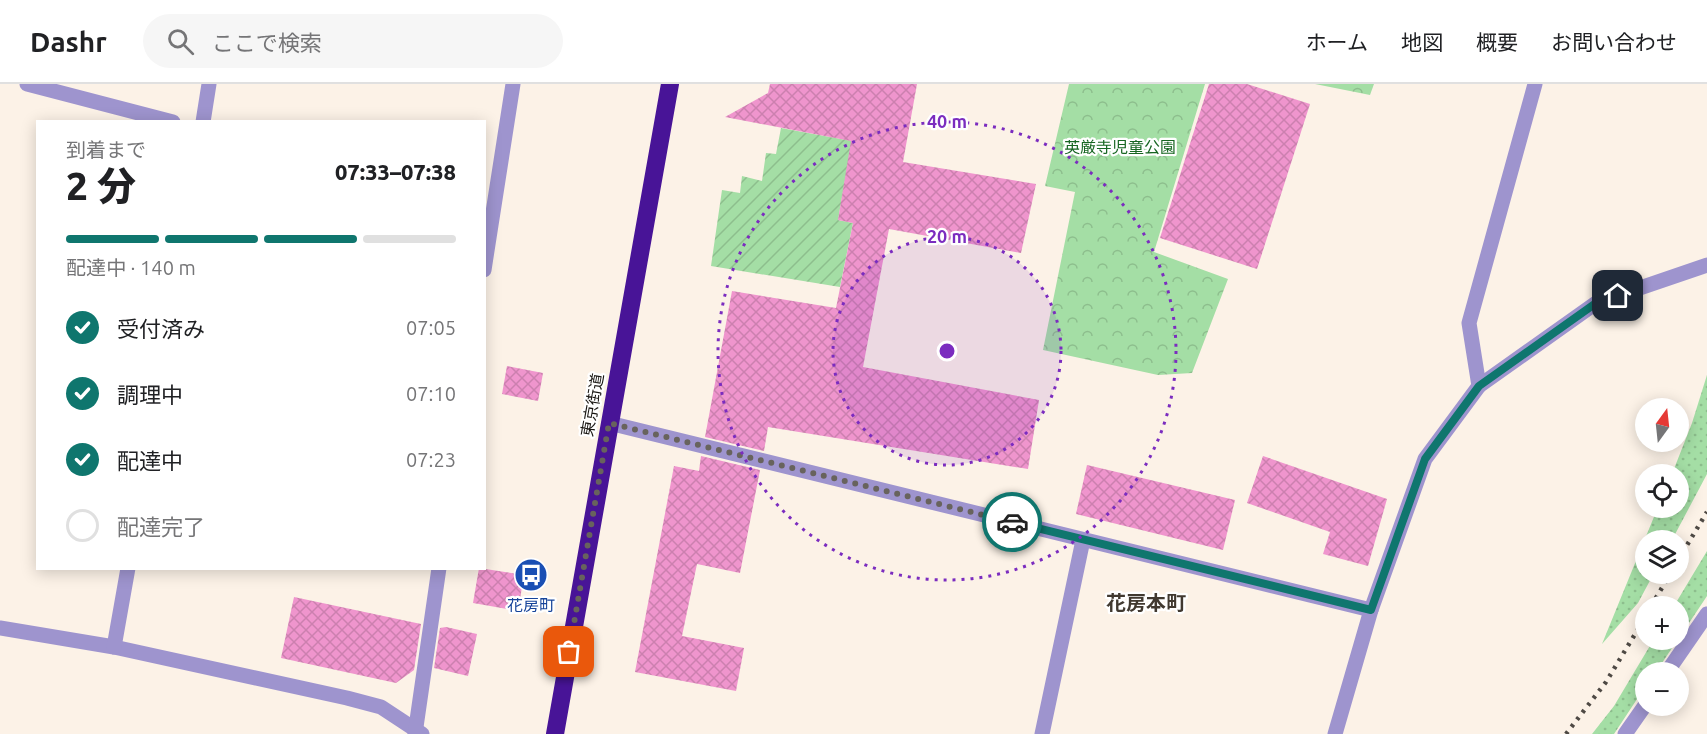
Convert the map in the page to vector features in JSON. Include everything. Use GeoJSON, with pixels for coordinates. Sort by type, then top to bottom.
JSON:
{"type":"FeatureCollection","features":[{"type":"Feature","properties":{"kind":"highway","name":"東京街道"},"geometry":{"type":"LineString","coordinates":[[555,734],[670,84]]}},
{"type":"Feature","properties":{"kind":"street"},"geometry":{"type":"LineString","coordinates":[[27,84],[165,120]]}},
{"type":"Feature","properties":{"kind":"street"},"geometry":{"type":"LineString","coordinates":[[202,120],[209,84]]}},
{"type":"Feature","properties":{"kind":"street"},"geometry":{"type":"LineString","coordinates":[[486,257],[513,84]]}},
{"type":"Feature","properties":{"kind":"street"},"geometry":{"type":"LineString","coordinates":[[1479,386],[1469,323],[1535,84]]}},
{"type":"Feature","properties":{"kind":"street"},"geometry":{"type":"LineString","coordinates":[[1335,734],[1371,610],[1425,459],[1479,386],[1596,303],[1707,265]]}},
{"type":"Feature","properties":{"kind":"street"},"geometry":{"type":"LineString","coordinates":[[609,423],[1371,610]]}},
{"type":"Feature","properties":{"kind":"street"},"geometry":{"type":"LineString","coordinates":[[1042,734],[1083,540]]}},
{"type":"Feature","properties":{"kind":"street"},"geometry":{"type":"LineString","coordinates":[[114,647],[128,570]]}},
{"type":"Feature","properties":{"kind":"street"},"geometry":{"type":"LineString","coordinates":[[0,628],[114,647],[347,698],[381,707],[417,732],[439,570]]}},
{"type":"Feature","properties":{"kind":"street"},"geometry":{"type":"LineString","coordinates":[[1674,662],[1707,614]]}},
{"type":"Feature","properties":{"kind":"street"},"geometry":{"type":"LineString","coordinates":[[1625,734],[1638,716]]}},
{"type":"Feature","properties":{"kind":"green space","name":"英厳寺児童公園"},"geometry":{"type":"Polygon","coordinates":[[[1069,84],[1205,84],[1154,252],[1228,279],[1192,373],[1158,375],[1043,350],[1075,192],[1045,186],[1069,84]]]}},
{"type":"Feature","properties":{"kind":"green space"},"geometry":{"type":"Polygon","coordinates":[[[1315,84],[1374,84],[1370,95],[1315,84]]]}},
{"type":"Feature","properties":{"kind":"green space"},"geometry":{"type":"Polygon","coordinates":[[[781,128],[852,141],[838,220],[853,223],[840,287],[711,266],[722,190],[740,193],[742,176],[762,181],[766,153],[776,154],[781,128]]]}},
{"type":"Feature","properties":{"kind":"green space"},"geometry":{"type":"Polygon","coordinates":[[[1707,375],[1707,474],[1689,508],[1689,464],[1676,464],[1681,452],[1689,452],[1689,431],[1707,375]]]}},
{"type":"Feature","properties":{"kind":"green space"},"geometry":{"type":"Polygon","coordinates":[[[1654,518],[1684,518],[1677,530],[1649,530],[1654,518]]]}},
{"type":"Feature","properties":{"kind":"green space"},"geometry":{"type":"Polygon","coordinates":[[[1707,551],[1707,596],[1689,623],[1689,596],[1680,596],[1707,551]]]}},
{"type":"Feature","properties":{"kind":"green space"},"geometry":{"type":"Polygon","coordinates":[[[1635,563],[1635,584],[1648,584],[1642,596],[1635,596],[1635,606],[1602,644],[1635,563]]]}},
{"type":"Feature","properties":{"kind":"green space"},"geometry":{"type":"Polygon","coordinates":[[[1647,650],[1671,650],[1663,662],[1640,662],[1647,650]]]}},
{"type":"Feature","properties":{"kind":"green space"},"geometry":{"type":"Polygon","coordinates":[[[1635,671],[1635,702],[1614,734],[1592,734],[1614,706],[1635,671]]]}},
{"type":"Feature","properties":{"kind":"building"},"geometry":{"type":"Polygon","coordinates":[[[770,84],[917,84],[903,162],[1036,184],[1021,253],[889,229],[863,367],[1039,400],[1028,469],[768,427],[764,451],[705,437],[732,291],[836,308],[853,223],[838,220],[851,141],[725,117],[768,93],[770,84]]]}},
{"type":"Feature","properties":{"kind":"building"},"geometry":{"type":"Polygon","coordinates":[[[1209,84],[1247,84],[1310,104],[1257,269],[1160,238],[1209,84]]]}},
{"type":"Feature","properties":{"kind":"building"},"geometry":{"type":"Polygon","coordinates":[[[507,366],[543,373],[538,401],[502,394],[507,366]]]}},
{"type":"Feature","properties":{"kind":"building"},"geometry":{"type":"Polygon","coordinates":[[[701,456],[760,470],[740,573],[697,564],[682,636],[744,648],[736,691],[635,672],[674,466],[699,471],[701,456]]]}},
{"type":"Feature","properties":{"kind":"building"},"geometry":{"type":"Polygon","coordinates":[[[1263,456],[1387,499],[1368,566],[1323,554],[1330,532],[1247,503],[1263,456]]]}},
{"type":"Feature","properties":{"kind":"building"},"geometry":{"type":"Polygon","coordinates":[[[1087,465],[1235,500],[1223,550],[1076,514],[1087,465]]]}},
{"type":"Feature","properties":{"kind":"building"},"geometry":{"type":"Polygon","coordinates":[[[479,570],[524,575],[518,611],[473,603],[479,570]]]}},
{"type":"Feature","properties":{"kind":"building"},"geometry":{"type":"Polygon","coordinates":[[[294,597],[421,624],[414,670],[396,683],[281,658],[294,597]]]}},
{"type":"Feature","properties":{"kind":"building"},"geometry":{"type":"Polygon","coordinates":[[[446,627],[477,634],[468,676],[434,668],[440,628],[446,627]]]}},
{"type":"Feature","properties":{"kind":"railway"},"geometry":{"type":"LineString","coordinates":[[1689,542],[1707,512]]}},
{"type":"Feature","properties":{"kind":"railway"},"geometry":{"type":"LineString","coordinates":[[1657,596],[1664,584]]}},
{"type":"Feature","properties":{"kind":"railway"},"geometry":{"type":"LineString","coordinates":[[1566,734],[1606,682],[1635,634]]}},
{"type":"Feature","properties":{"kind":"way so far"},"geometry":{"type":"LineString","coordinates":[[569,652],[609,423],[1012,522]]}},
{"type":"Feature","properties":{"kind":"place","name":"花房町"},"geometry":{"type":"Point","coordinates":[531,575]}},
{"type":"Feature","properties":{"kind":"district","name":"花房本町"},"geometry":{"type":"Point","coordinates":[1146,603]}},
{"type":"Feature","properties":{"kind":"route"},"geometry":{"type":"LineString","coordinates":[[1012,522],[1371,610],[1425,459],[1479,386],[1596,303],[1618,296]]}}]}
